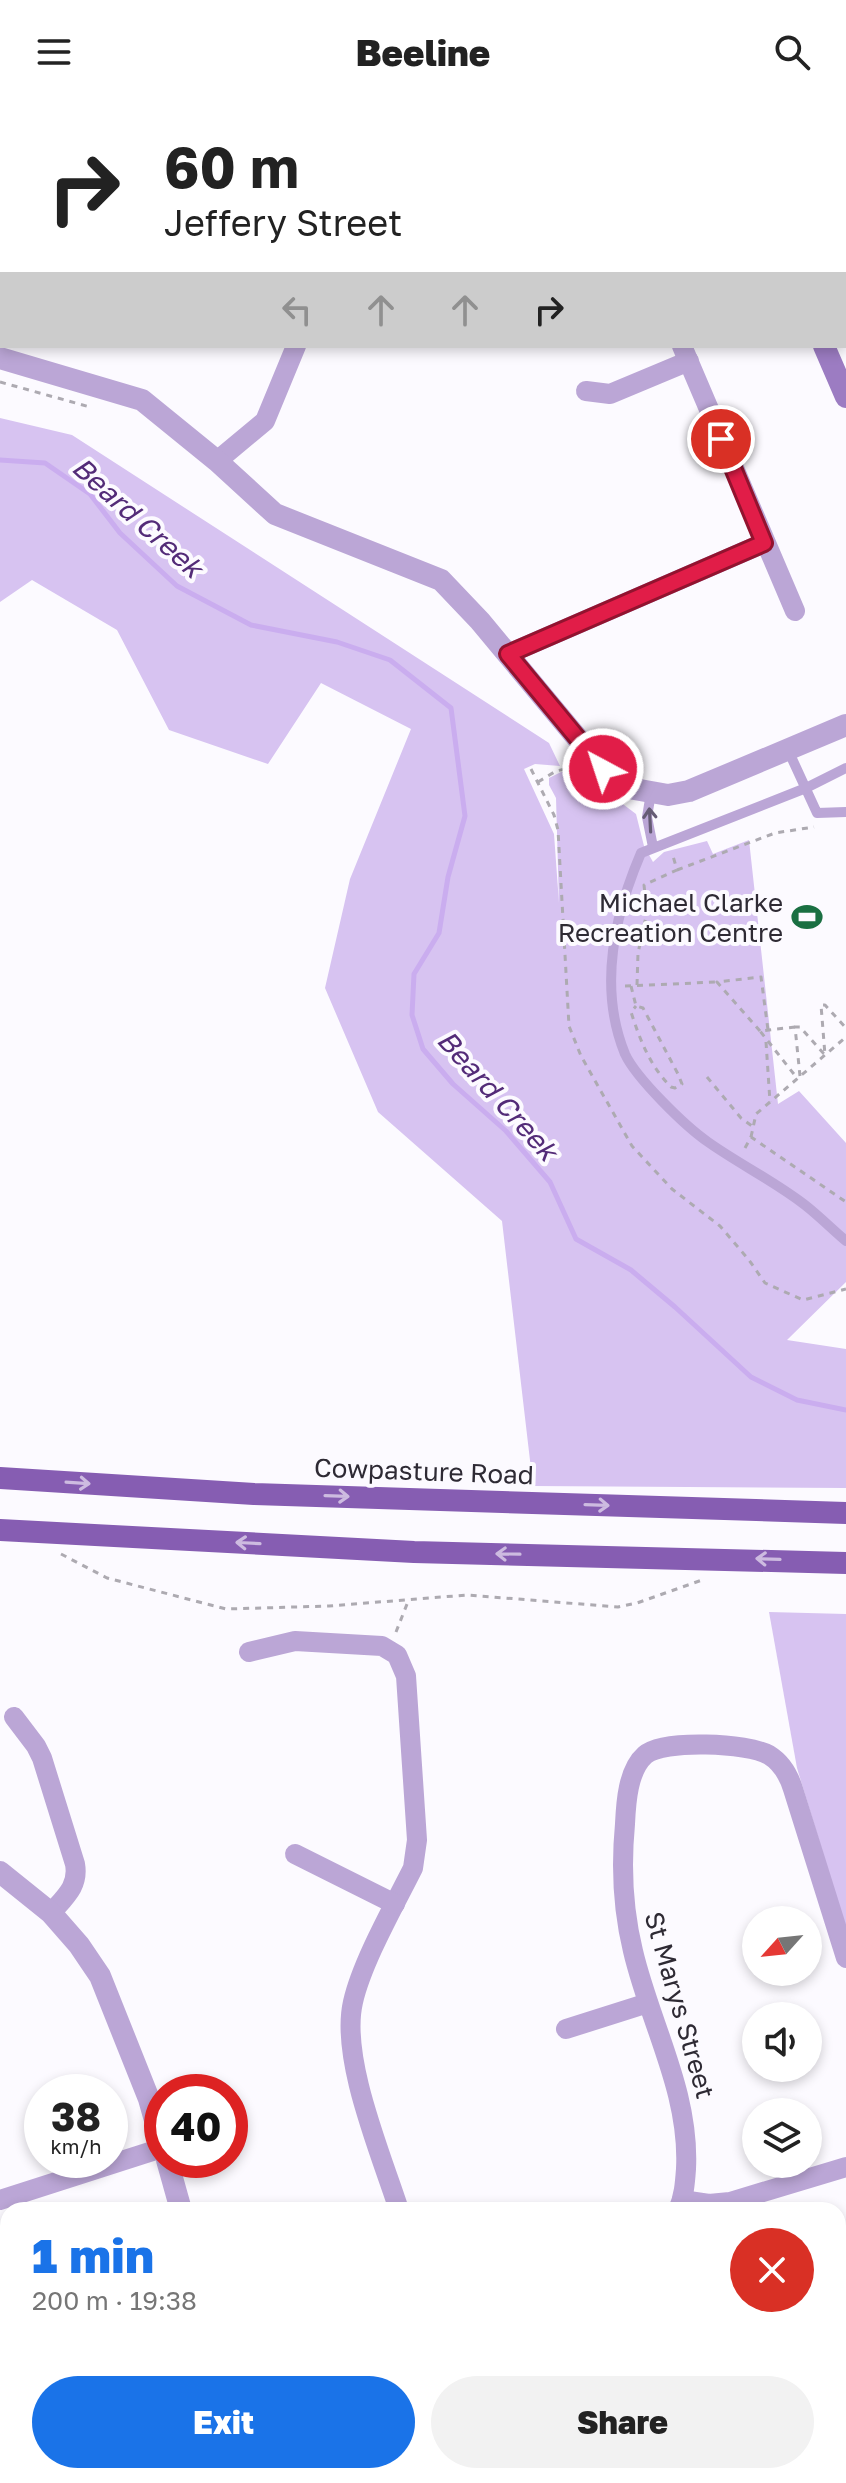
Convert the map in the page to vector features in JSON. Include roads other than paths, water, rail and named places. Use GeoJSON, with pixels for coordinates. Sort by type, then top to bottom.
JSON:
{"type":"FeatureCollection","features":[{"type":"Feature","properties":{"kind":"main road"},"geometry":{"type":"LineString","coordinates":[[825,348],[846,397]]}},
{"type":"Feature","properties":{"kind":"main road","name":"Cowpasture Road"},"geometry":{"type":"LineString","coordinates":[[0,1478],[254,1494],[846,1513]]}},
{"type":"Feature","properties":{"kind":"main road"},"geometry":{"type":"LineString","coordinates":[[0,1530],[414,1552],[846,1563]]}},
{"type":"Feature","properties":{"kind":"street"},"geometry":{"type":"LineString","coordinates":[[217,461],[265,421],[295,348]]}},
{"type":"Feature","properties":{"kind":"street"},"geometry":{"type":"LineString","coordinates":[[586,391],[610,394],[685,354],[795,611]]}},
{"type":"Feature","properties":{"kind":"street"},"geometry":{"type":"LineString","coordinates":[[0,358],[142,400],[217,461],[275,514],[441,580],[508,654],[603,769],[623,787],[668,795],[689,791],[846,725]]}},
{"type":"Feature","properties":{"kind":"street"},"geometry":{"type":"LineString","coordinates":[[508,654],[764,543]]}},
{"type":"Feature","properties":{"kind":"street"},"geometry":{"type":"LineString","coordinates":[[249,1652],[295,1641],[372,1644],[390,1649],[403,1663],[417,1840],[413,1868],[359,1982],[352,2004],[350,2027],[356,2075],[396,2202]]}},
{"type":"Feature","properties":{"kind":"street"},"geometry":{"type":"LineString","coordinates":[[14,1717],[42,1758],[77,1874],[74,1886],[51,1913]]}},
{"type":"Feature","properties":{"kind":"street","name":"St Marys Street"},"geometry":{"type":"LineString","coordinates":[[680,2202],[686,2158],[683,2113],[632,1949],[623,1878],[628,1797],[639,1762],[655,1749],[666,1746],[742,1748],[771,1756],[789,1777],[846,1958]]}},
{"type":"Feature","properties":{"kind":"street"},"geometry":{"type":"LineString","coordinates":[[295,1854],[395,1904]]}},
{"type":"Feature","properties":{"kind":"street"},"geometry":{"type":"LineString","coordinates":[[0,1872],[51,1913],[92,1963],[106,1988],[144,2086]]}},
{"type":"Feature","properties":{"kind":"street"},"geometry":{"type":"LineString","coordinates":[[566,2029],[648,2003]]}},
{"type":"Feature","properties":{"kind":"street"},"geometry":{"type":"LineString","coordinates":[[0,2200],[144,2152]]}},
{"type":"Feature","properties":{"kind":"street"},"geometry":{"type":"LineString","coordinates":[[730,2202],[846,2167]]}},
{"type":"Feature","properties":{"kind":"street"},"geometry":{"type":"LineString","coordinates":[[172,2178],[179,2202]]}},
{"type":"Feature","properties":{"kind":"lane"},"geometry":{"type":"LineString","coordinates":[[788,750],[817,813],[846,812]]}},
{"type":"Feature","properties":{"kind":"lane"},"geometry":{"type":"LineString","coordinates":[[846,768],[806,788],[641,853],[625,890],[612,944],[613,1011],[626,1056],[672,1113],[708,1142],[806,1206],[846,1241]]}},
{"type":"Feature","properties":{"kind":"lane"},"geometry":{"type":"LineString","coordinates":[[651,793],[647,817],[653,847]]}},
{"type":"Feature","properties":{"kind":"waterway","name":"Beard Creek"},"geometry":{"type":"LineString","coordinates":[[0,460],[45,463],[90,494],[120,533],[177,586],[251,625],[337,642],[390,660],[451,708],[465,816],[448,877],[439,933],[414,974],[412,1015],[423,1049],[453,1084],[506,1131],[550,1182],[576,1239],[631,1270],[751,1377],[797,1400],[846,1410]]}},
{"type":"Feature","properties":{"kind":"place","name":"Michael Clarke Recreation Centre"},"geometry":{"type":"Point","coordinates":[807,917]}}]}
